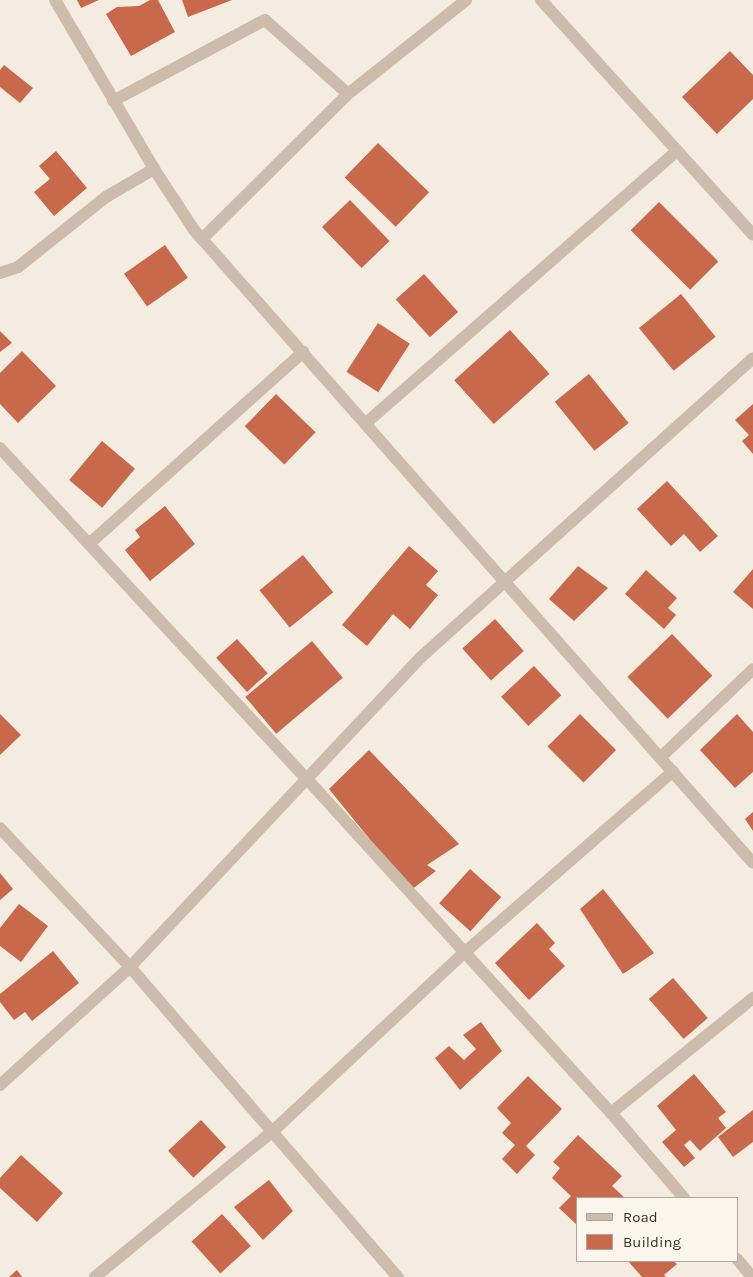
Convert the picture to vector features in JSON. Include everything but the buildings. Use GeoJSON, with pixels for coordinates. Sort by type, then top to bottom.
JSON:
{"type":"FeatureCollection","features":[{"type":"Feature","properties":{"kind":"street"},"geometry":{"type":"LineString","coordinates":[[55,0],[154,169],[202,239],[506,580],[753,863]]}},
{"type":"Feature","properties":{"kind":"street"},"geometry":{"type":"LineString","coordinates":[[202,239],[348,94],[466,0]]}},
{"type":"Feature","properties":{"kind":"street"},"geometry":{"type":"LineString","coordinates":[[541,0],[753,235]]}},
{"type":"Feature","properties":{"kind":"street"},"geometry":{"type":"LineString","coordinates":[[113,101],[265,20],[348,94]]}},
{"type":"Feature","properties":{"kind":"street"},"geometry":{"type":"LineString","coordinates":[[366,423],[677,151]]}},
{"type":"Feature","properties":{"kind":"street"},"geometry":{"type":"LineString","coordinates":[[0,273],[18,266],[106,197],[154,169]]}},
{"type":"Feature","properties":{"kind":"street"},"geometry":{"type":"LineString","coordinates":[[88,544],[303,352]]}},
{"type":"Feature","properties":{"kind":"street"},"geometry":{"type":"LineString","coordinates":[[0,1085],[130,967],[420,658],[753,358]]}},
{"type":"Feature","properties":{"kind":"street"},"geometry":{"type":"LineString","coordinates":[[0,448],[611,1113],[683,1197]]}},
{"type":"Feature","properties":{"kind":"street"},"geometry":{"type":"LineString","coordinates":[[661,757],[753,670]]}},
{"type":"Feature","properties":{"kind":"street"},"geometry":{"type":"LineString","coordinates":[[95,1277],[274,1130],[464,953],[672,771]]}},
{"type":"Feature","properties":{"kind":"street"},"geometry":{"type":"LineString","coordinates":[[0,828],[130,967],[274,1130],[398,1277]]}},
{"type":"Feature","properties":{"kind":"street"},"geometry":{"type":"LineString","coordinates":[[611,1113],[753,998]]}},
{"type":"Feature","properties":{"kind":"street"},"geometry":{"type":"LineString","coordinates":[[738,1260],[752,1277]]}}]}
